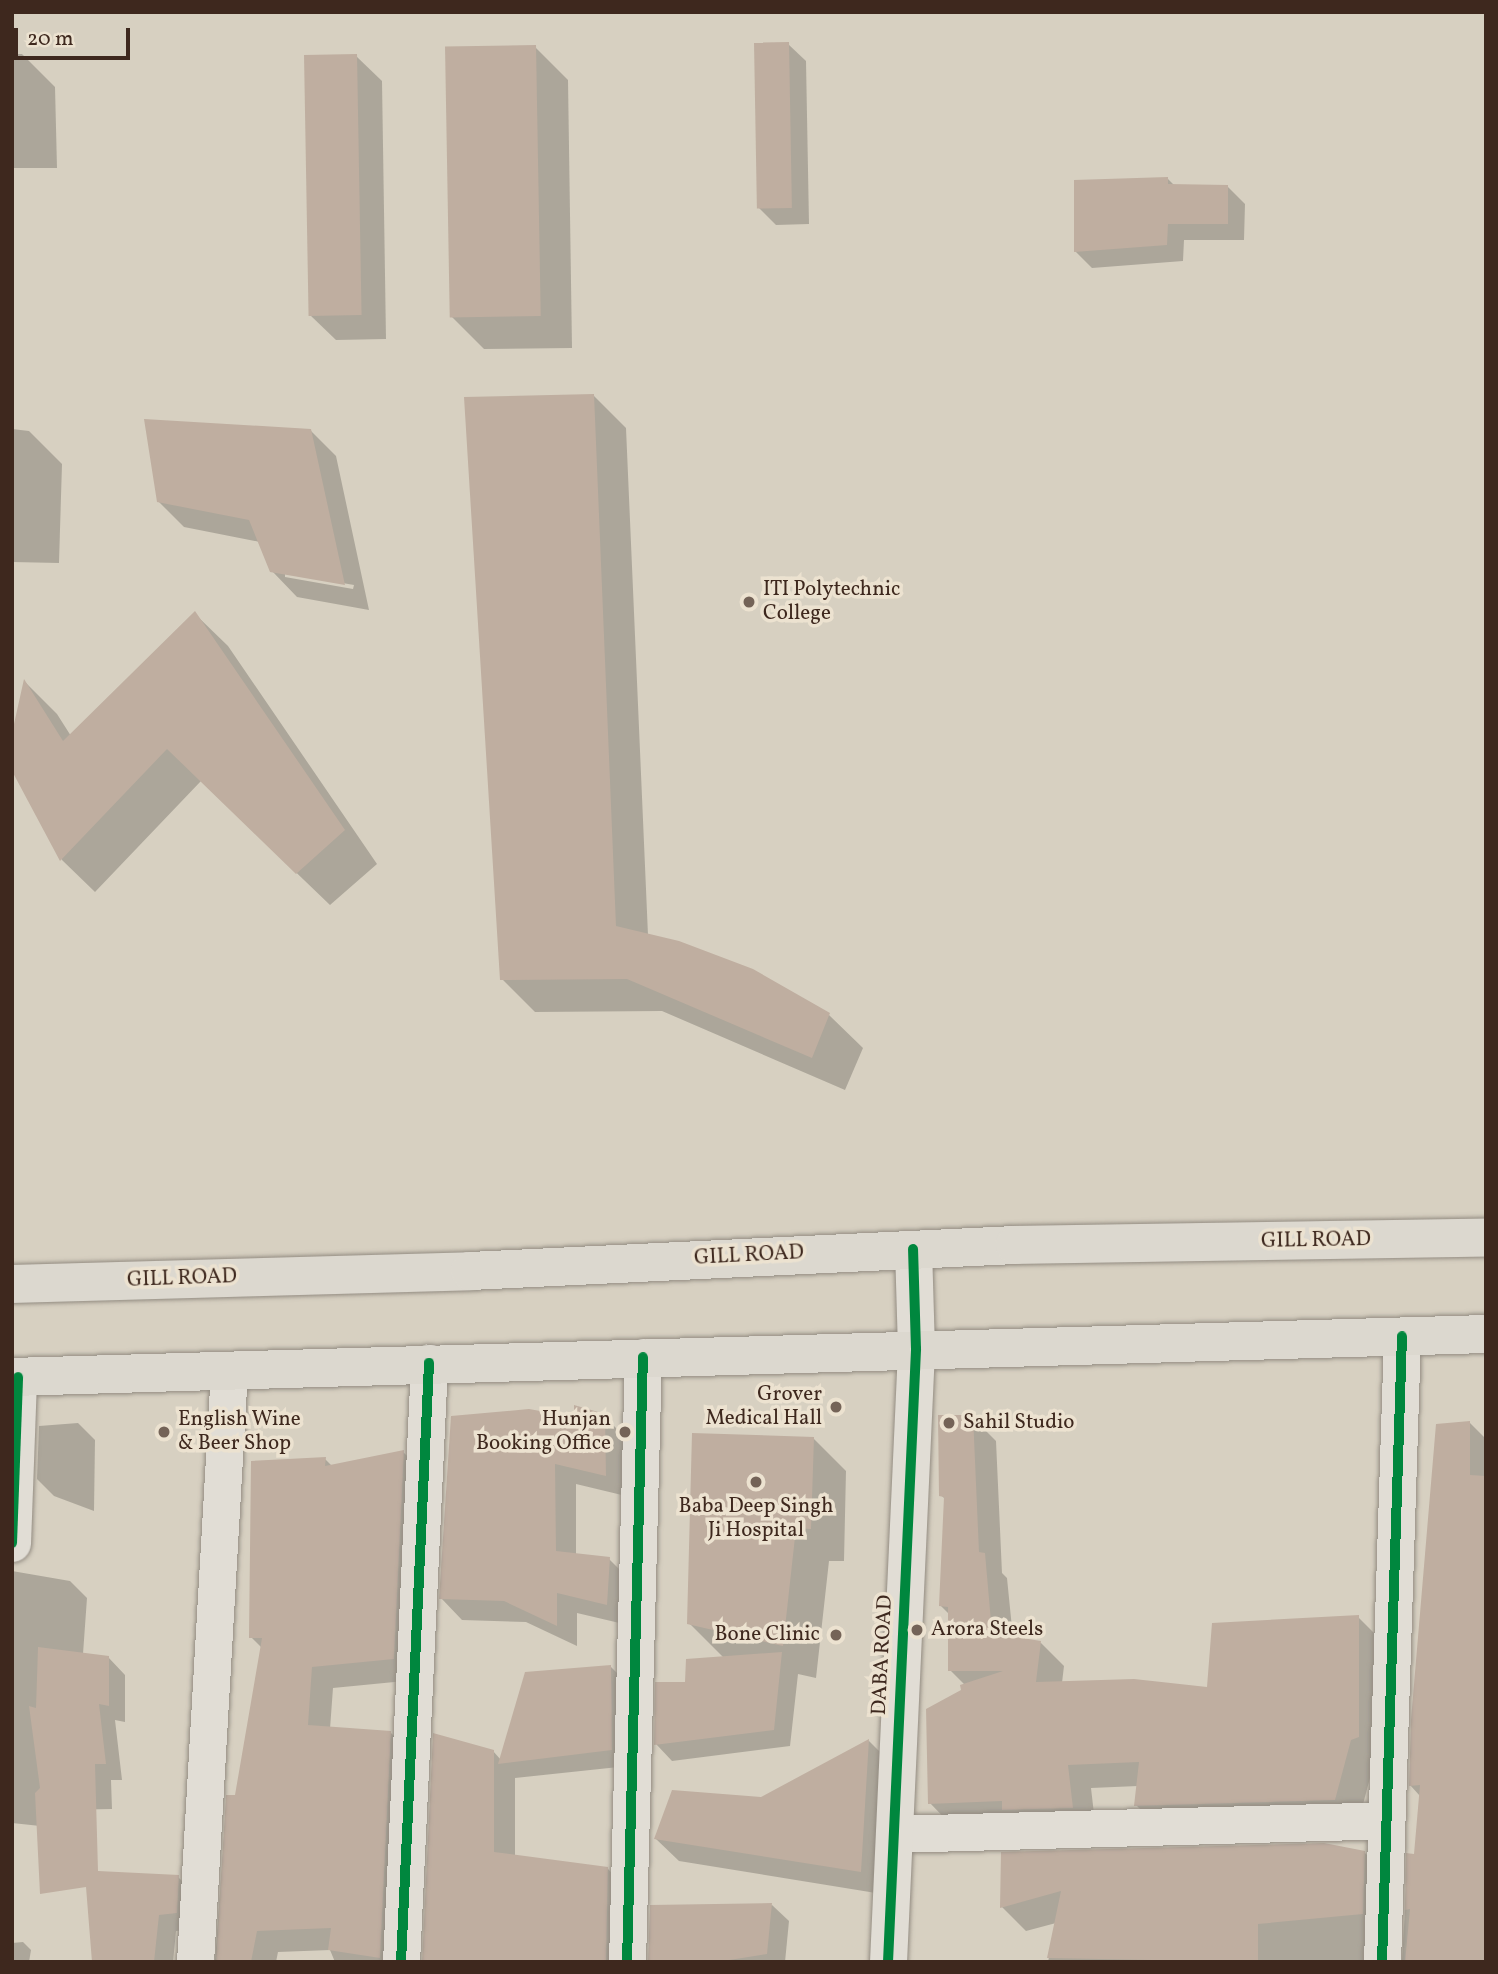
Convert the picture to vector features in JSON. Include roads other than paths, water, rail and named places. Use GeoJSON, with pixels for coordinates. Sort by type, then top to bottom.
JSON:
{"type":"FeatureCollection","features":[{"type":"Feature","properties":{"kind":"main road","name":"GILL ROAD"},"geometry":{"type":"LineString","coordinates":[[12,1284],[470,1271],[913,1249],[1486,1238]]}},
{"type":"Feature","properties":{"kind":"main road"},"geometry":{"type":"LineString","coordinates":[[15,1377],[1486,1334]]}},
{"type":"Feature","properties":{"kind":"street","name":"DABA ROAD"},"geometry":{"type":"LineString","coordinates":[[888,1962],[916,1349],[913,1249]]}},
{"type":"Feature","properties":{"kind":"street"},"geometry":{"type":"LineString","coordinates":[[1382,1962],[1384,1820],[1402,1336]]}},
{"type":"Feature","properties":{"kind":"street"},"geometry":{"type":"LineString","coordinates":[[627,1962],[643,1357]]}},
{"type":"Feature","properties":{"kind":"street"},"geometry":{"type":"LineString","coordinates":[[401,1962],[429,1363]]}},
{"type":"Feature","properties":{"kind":"street"},"geometry":{"type":"LineString","coordinates":[[195,1962],[229,1370]]}},
{"type":"Feature","properties":{"kind":"street"},"geometry":{"type":"LineString","coordinates":[[12,1544],[15,1377]]}},
{"type":"Feature","properties":{"kind":"street"},"geometry":{"type":"LineString","coordinates":[[894,1834],[1384,1820]]}},
{"type":"Feature","properties":{"kind":"place","name":"ITI Polytechnic College"},"geometry":{"type":"Point","coordinates":[749,602]}},
{"type":"Feature","properties":{"kind":"place","name":"Grover Medical Hall"},"geometry":{"type":"Point","coordinates":[836,1407]}},
{"type":"Feature","properties":{"kind":"place","name":"Sahil Studio"},"geometry":{"type":"Point","coordinates":[949,1423]}},
{"type":"Feature","properties":{"kind":"place","name":"English Wine & Beer Shop"},"geometry":{"type":"Point","coordinates":[164,1432]}},
{"type":"Feature","properties":{"kind":"place","name":"Hunjan Booking Office"},"geometry":{"type":"Point","coordinates":[625,1432]}},
{"type":"Feature","properties":{"kind":"place","name":"Baba Deep Singh Ji Hospital"},"geometry":{"type":"Point","coordinates":[756,1482]}},
{"type":"Feature","properties":{"kind":"place","name":"Arora Steels"},"geometry":{"type":"Point","coordinates":[917,1630]}},
{"type":"Feature","properties":{"kind":"place","name":"Bone Clinic"},"geometry":{"type":"Point","coordinates":[836,1635]}}]}
